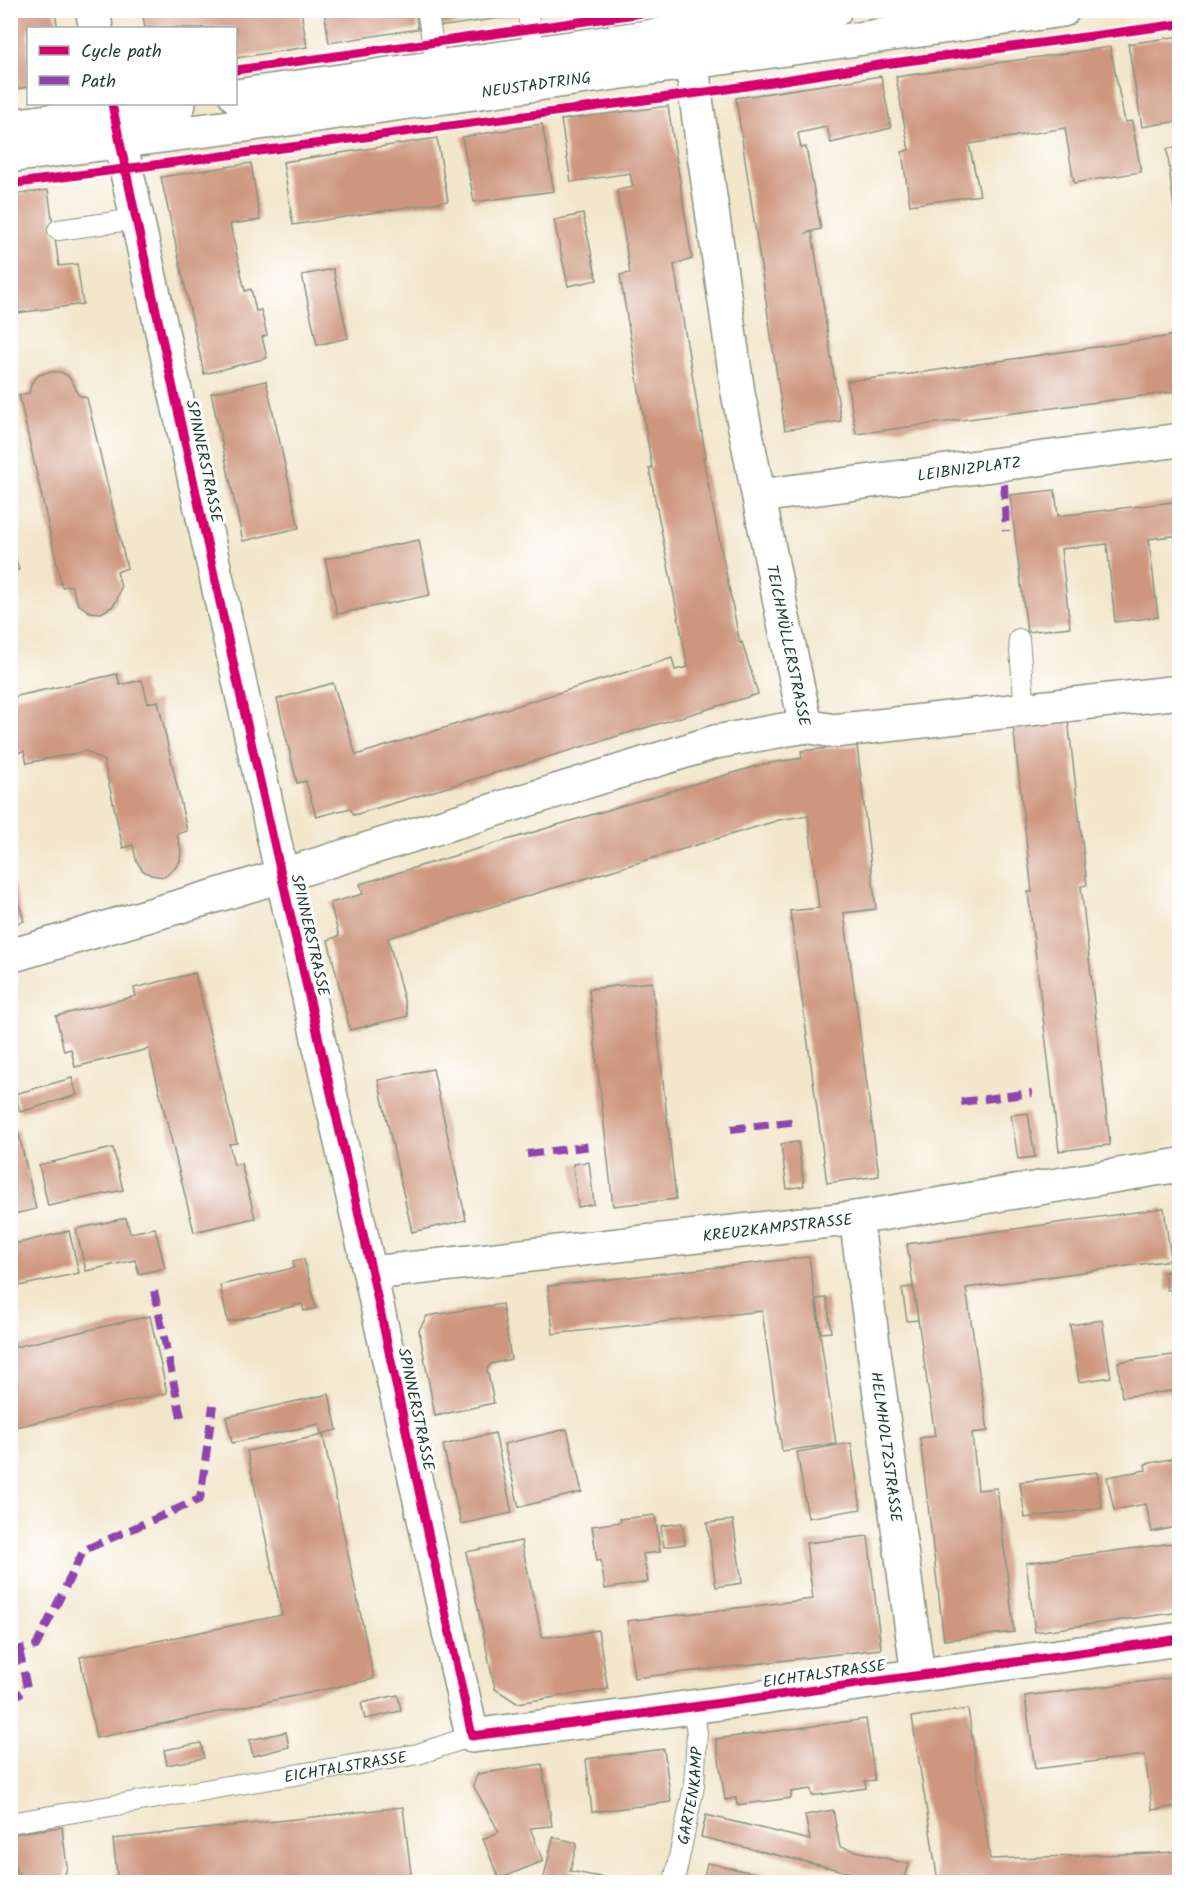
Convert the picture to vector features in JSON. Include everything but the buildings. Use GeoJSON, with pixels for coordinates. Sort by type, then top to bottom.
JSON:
{"type":"FeatureCollection","features":[{"type":"Feature","properties":{"kind":"street"},"geometry":{"type":"LineString","coordinates":[[92,10],[96,27]]}},
{"type":"Feature","properties":{"kind":"street","name":"NEUSTADTRING"},"geometry":{"type":"LineString","coordinates":[[10,126],[115,119],[275,121],[689,35],[835,10]]}},
{"type":"Feature","properties":{"kind":"street","name":"NEUSTADTRING"},"geometry":{"type":"LineString","coordinates":[[237,96],[689,35],[1063,10]]}},
{"type":"Feature","properties":{"kind":"street","name":"TEICHMÜLLERSTRASSE"},"geometry":{"type":"LineString","coordinates":[[282,875],[716,742],[806,726],[738,393],[689,35]]}},
{"type":"Feature","properties":{"kind":"street","name":"NEUSTADTRING"},"geometry":{"type":"LineString","coordinates":[[10,156],[115,119],[175,105]]}},
{"type":"Feature","properties":{"kind":"street","name":"SPINNERSTRASSE"},"geometry":{"type":"LineString","coordinates":[[115,119],[372,1273],[472,1736]]}},
{"type":"Feature","properties":{"kind":"street","name":"LEIBNIZPLATZ"},"geometry":{"type":"LineString","coordinates":[[759,496],[1179,440]]}},
{"type":"Feature","properties":{"kind":"street"},"geometry":{"type":"LineString","coordinates":[[806,726],[834,731],[1179,692]]}},
{"type":"Feature","properties":{"kind":"street","name":"SPINNERSTRASSE"},"geometry":{"type":"LineString","coordinates":[[10,956],[282,875]]}},
{"type":"Feature","properties":{"kind":"street","name":"KREUZKAMPSTRASSE"},"geometry":{"type":"LineString","coordinates":[[372,1273],[856,1218],[1179,1165]]}},
{"type":"Feature","properties":{"kind":"street","name":"HELMHOLTZSTRASSE"},"geometry":{"type":"LineString","coordinates":[[856,1218],[918,1675]]}},
{"type":"Feature","properties":{"kind":"street","name":"EICHTALSTRASSE"},"geometry":{"type":"LineString","coordinates":[[472,1736],[1179,1639]]}},
{"type":"Feature","properties":{"kind":"lane"},"geometry":{"type":"LineString","coordinates":[[427,10],[437,68]]}},
{"type":"Feature","properties":{"kind":"lane"},"geometry":{"type":"LineString","coordinates":[[527,10],[535,54]]}},
{"type":"Feature","properties":{"kind":"lane"},"geometry":{"type":"LineString","coordinates":[[58,230],[136,219]]}},
{"type":"Feature","properties":{"kind":"lane"},"geometry":{"type":"LineString","coordinates":[[1019,639],[1025,710]]}},
{"type":"Feature","properties":{"kind":"lane","name":"GARTENKAMP"},"geometry":{"type":"LineString","coordinates":[[674,1882],[694,1786],[697,1733],[693,1707]]}},
{"type":"Feature","properties":{"kind":"lane","name":"EICHTALSTRASSE"},"geometry":{"type":"LineString","coordinates":[[10,1824],[418,1754],[472,1736]]}},
{"type":"Feature","properties":{"kind":"marked path"},"geometry":{"type":"LineString","coordinates":[[1004,484],[1006,531]]}},
{"type":"Feature","properties":{"kind":"marked path"},"geometry":{"type":"LineString","coordinates":[[961,1102],[1032,1093]]}},
{"type":"Feature","properties":{"kind":"marked path"},"geometry":{"type":"LineString","coordinates":[[731,1129],[798,1121]]}},
{"type":"Feature","properties":{"kind":"marked path"},"geometry":{"type":"LineString","coordinates":[[527,1154],[592,1146]]}},
{"type":"Feature","properties":{"kind":"marked path"},"geometry":{"type":"LineString","coordinates":[[154,1291],[181,1417]]}},
{"type":"Feature","properties":{"kind":"marked path"},"geometry":{"type":"LineString","coordinates":[[10,1651],[36,1646],[84,1550],[200,1499],[213,1405]]}},
{"type":"Feature","properties":{"kind":"marked path"},"geometry":{"type":"LineString","coordinates":[[10,1701],[27,1688],[19,1649]]}},
{"type":"Feature","properties":{"kind":"cycle path"},"geometry":{"type":"LineString","coordinates":[[237,70],[664,10]]}},
{"type":"Feature","properties":{"kind":"cycle path"},"geometry":{"type":"LineString","coordinates":[[10,184],[721,90],[885,64],[1180,24]]}},
{"type":"Feature","properties":{"kind":"cycle path"},"geometry":{"type":"LineString","coordinates":[[112,105],[239,689],[372,1273],[472,1736],[1180,1639]]}}]}
